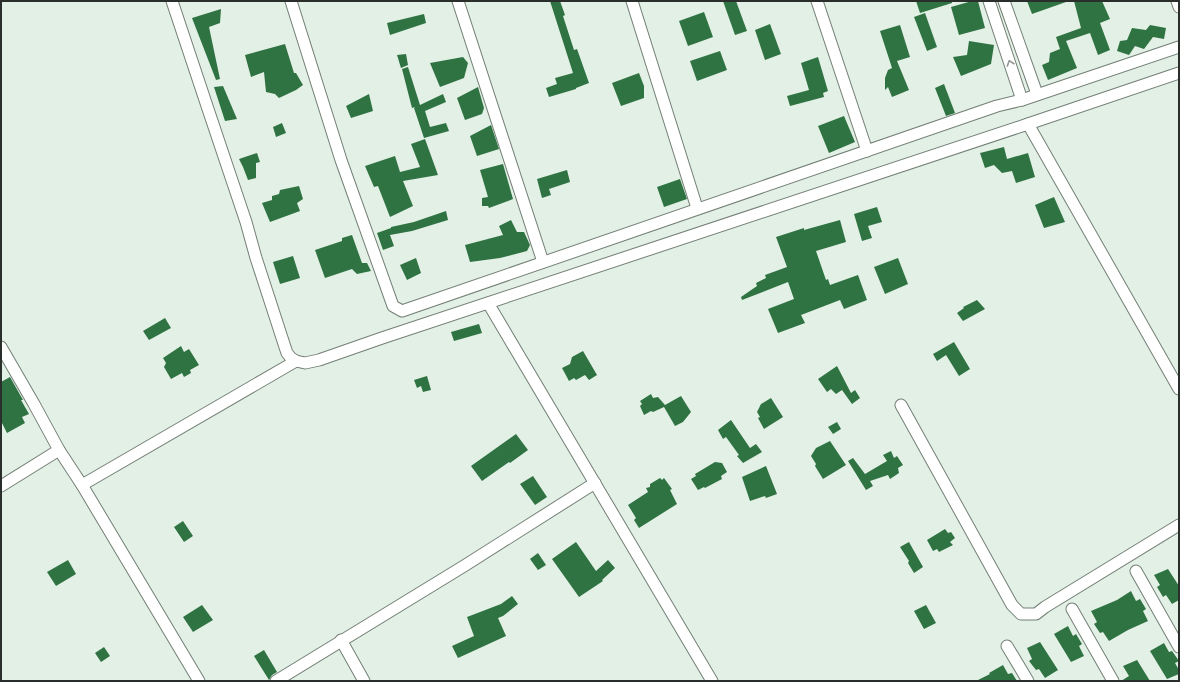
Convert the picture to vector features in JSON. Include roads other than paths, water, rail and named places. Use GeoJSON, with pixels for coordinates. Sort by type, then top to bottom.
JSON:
{"type":"FeatureCollection","features":[{"type":"Feature","properties":{"kind":"street"},"geometry":{"type":"LineString","coordinates":[[172,1],[246,222],[256,258],[287,353],[296,361],[305,363],[319,360],[488,302],[1179,73]]}},
{"type":"Feature","properties":{"kind":"street"},"geometry":{"type":"LineString","coordinates":[[291,1],[341,160],[393,306],[402,311],[697,208],[997,106],[1022,100],[1179,48]]}},
{"type":"Feature","properties":{"kind":"street"},"geometry":{"type":"LineString","coordinates":[[458,1],[543,262]]}},
{"type":"Feature","properties":{"kind":"street"},"geometry":{"type":"LineString","coordinates":[[632,1],[697,208]]}},
{"type":"Feature","properties":{"kind":"street"},"geometry":{"type":"LineString","coordinates":[[817,1],[867,151]]}},
{"type":"Feature","properties":{"kind":"street"},"geometry":{"type":"LineString","coordinates":[[989,1],[1022,100]]}},
{"type":"Feature","properties":{"kind":"street"},"geometry":{"type":"LineString","coordinates":[[1004,1],[1037,94]]}},
{"type":"Feature","properties":{"kind":"street"},"geometry":{"type":"LineString","coordinates":[[1177,1],[1179,7]]}},
{"type":"Feature","properties":{"kind":"street"},"geometry":{"type":"LineString","coordinates":[[1028,124],[1179,389]]}},
{"type":"Feature","properties":{"kind":"street"},"geometry":{"type":"LineString","coordinates":[[488,302],[712,681]]}},
{"type":"Feature","properties":{"kind":"street"},"geometry":{"type":"LineString","coordinates":[[1,348],[59,450],[82,484],[199,681]]}},
{"type":"Feature","properties":{"kind":"street"},"geometry":{"type":"LineString","coordinates":[[82,484],[296,361]]}},
{"type":"Feature","properties":{"kind":"street"},"geometry":{"type":"LineString","coordinates":[[901,404],[1012,605],[1021,614],[1036,614],[1051,603],[1179,525]]}},
{"type":"Feature","properties":{"kind":"street"},"geometry":{"type":"LineString","coordinates":[[1,486],[59,450]]}},
{"type":"Feature","properties":{"kind":"street"},"geometry":{"type":"LineString","coordinates":[[276,681],[464,566],[595,483]]}},
{"type":"Feature","properties":{"kind":"street"},"geometry":{"type":"LineString","coordinates":[[1136,571],[1179,647]]}},
{"type":"Feature","properties":{"kind":"street"},"geometry":{"type":"LineString","coordinates":[[1072,609],[1113,681]]}},
{"type":"Feature","properties":{"kind":"street"},"geometry":{"type":"LineString","coordinates":[[341,640],[364,681]]}},
{"type":"Feature","properties":{"kind":"street"},"geometry":{"type":"LineString","coordinates":[[1007,646],[1028,681]]}}]}
